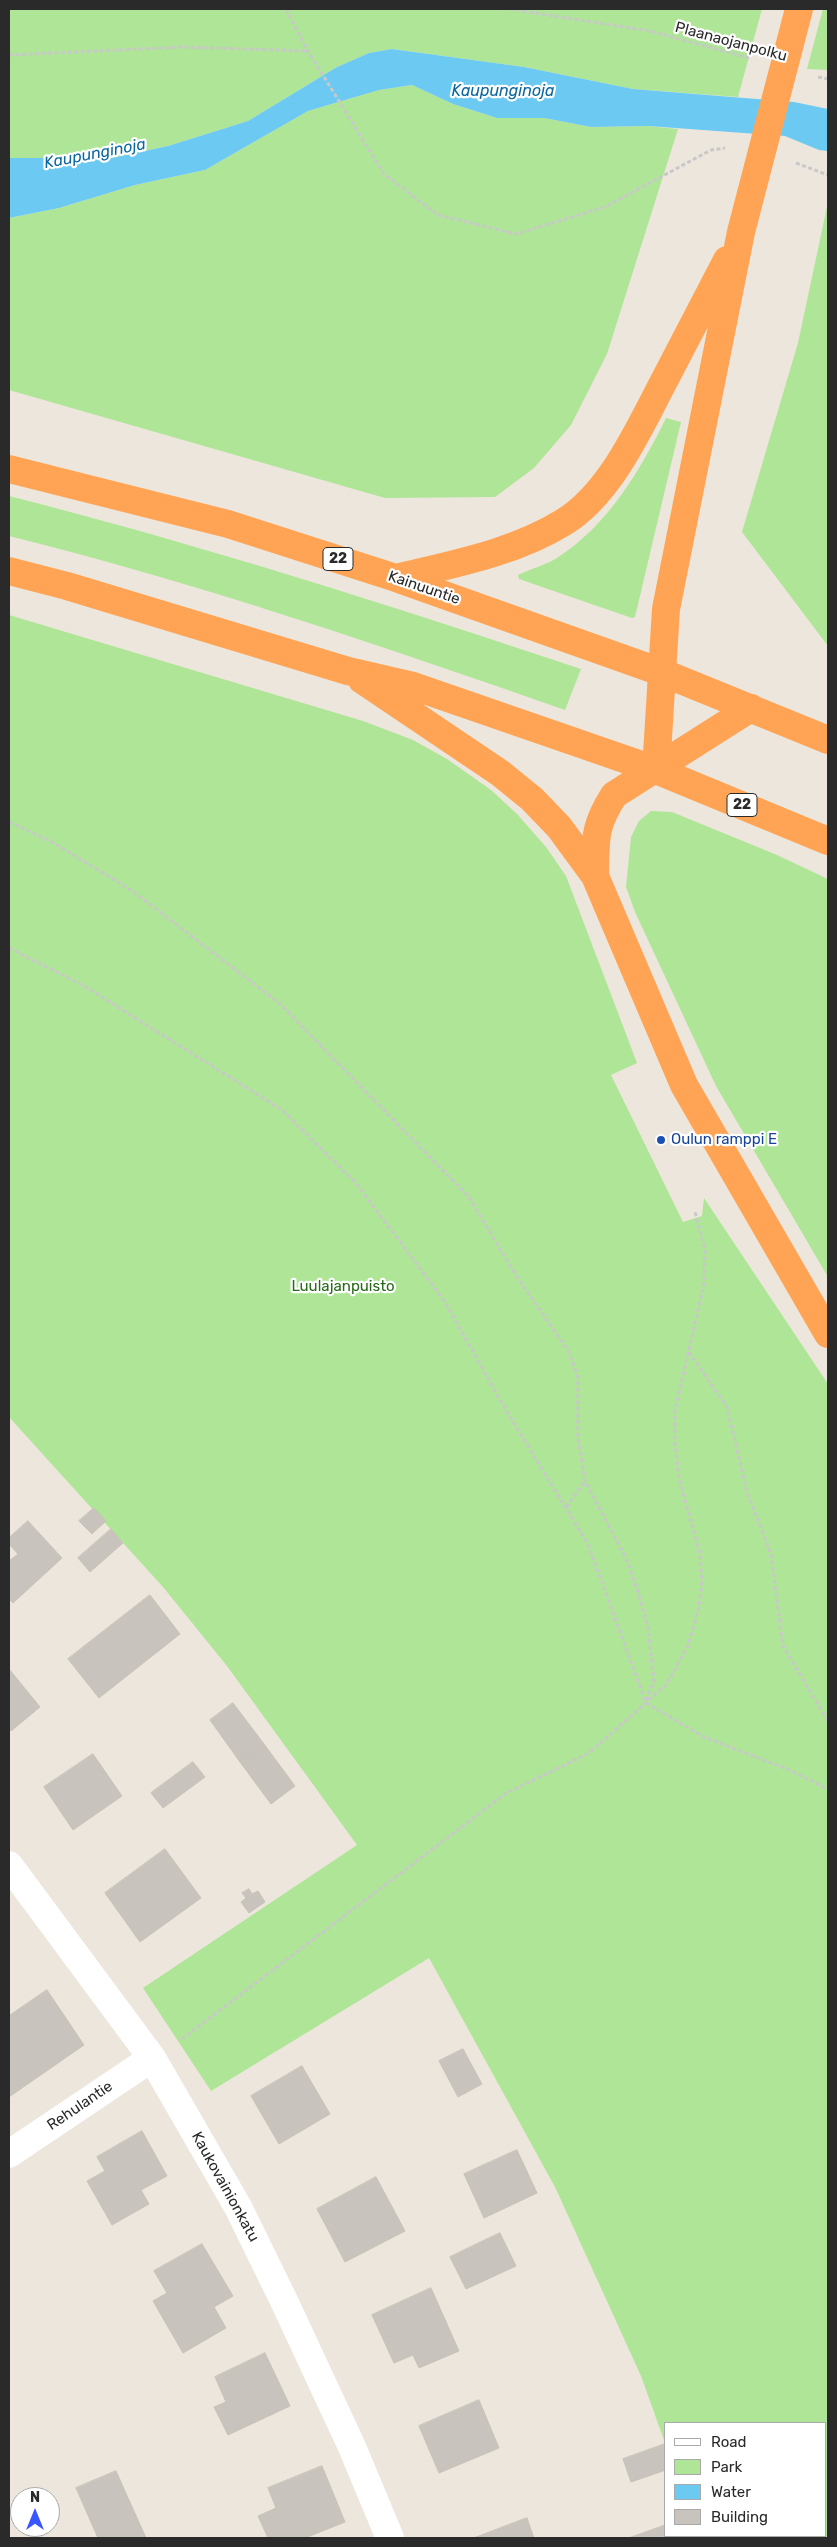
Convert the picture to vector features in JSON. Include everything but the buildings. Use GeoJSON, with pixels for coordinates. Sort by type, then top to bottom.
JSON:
{"type":"FeatureCollection","features":[{"type":"Feature","properties":{"kind":"highway"},"geometry":{"type":"LineString","coordinates":[[656,770],[666,608],[741,232],[799,9]]}},
{"type":"Feature","properties":{"kind":"highway"},"geometry":{"type":"LineString","coordinates":[[396,578],[530,541],[566,521],[596,495],[633,441],[741,232]]}},
{"type":"Feature","properties":{"kind":"highway","name":"Kainuuntie"},"geometry":{"type":"LineString","coordinates":[[9,470],[228,524],[396,578],[661,672],[828,740]]}},
{"type":"Feature","properties":{"kind":"highway","name":"22"},"geometry":{"type":"LineString","coordinates":[[9,571],[67,586],[348,671],[413,686],[656,770],[828,841]]}},
{"type":"Feature","properties":{"kind":"highway"},"geometry":{"type":"LineString","coordinates":[[348,671],[507,778],[559,827],[595,876],[684,1085],[828,1334]]}},
{"type":"Feature","properties":{"kind":"highway"},"geometry":{"type":"LineString","coordinates":[[595,876],[596,831],[603,812],[614,795],[751,708]]}},
{"type":"Feature","properties":{"kind":"street","name":"Kaukovainionkatu"},"geometry":{"type":"LineString","coordinates":[[9,1865],[152,2058],[238,2207],[286,2303],[352,2447],[390,2538]]}},
{"type":"Feature","properties":{"kind":"street","name":"Rehulantie"},"geometry":{"type":"LineString","coordinates":[[9,2154],[152,2058]]}},
{"type":"Feature","properties":{"kind":"path"},"geometry":{"type":"LineString","coordinates":[[286,9],[308,51],[323,71],[384,174],[438,215],[516,234],[605,208],[711,150],[729,148]]}},
{"type":"Feature","properties":{"kind":"path","name":"Plaanaojanpolku"},"geometry":{"type":"LineString","coordinates":[[510,9],[650,31],[752,59]]}},
{"type":"Feature","properties":{"kind":"path"},"geometry":{"type":"LineString","coordinates":[[9,55],[183,47],[308,51]]}},
{"type":"Feature","properties":{"kind":"path"},"geometry":{"type":"LineString","coordinates":[[808,74],[828,79]]}},
{"type":"Feature","properties":{"kind":"path"},"geometry":{"type":"LineString","coordinates":[[792,162],[828,175]]}},
{"type":"Feature","properties":{"kind":"path"},"geometry":{"type":"LineString","coordinates":[[9,822],[54,843],[131,890],[279,1004],[468,1196],[519,1280],[568,1350],[578,1377],[578,1437],[585,1481],[626,1558],[648,1627],[654,1681],[646,1703]]}},
{"type":"Feature","properties":{"kind":"path"},"geometry":{"type":"LineString","coordinates":[[9,948],[86,987],[282,1110],[356,1183],[445,1302],[510,1417],[588,1544],[646,1703],[704,1737],[787,1769],[828,1789]]}},
{"type":"Feature","properties":{"kind":"path"},"geometry":{"type":"LineString","coordinates":[[152,2058],[182,2039],[504,1794],[589,1753],[666,1685],[688,1646],[699,1607],[702,1582],[700,1554],[679,1478],[675,1444],[675,1411],[704,1284],[705,1249],[696,1212]]}},
{"type":"Feature","properties":{"kind":"path"},"geometry":{"type":"LineString","coordinates":[[689,1352],[726,1407],[748,1492],[771,1554],[784,1646],[828,1721]]}},
{"type":"Feature","properties":{"kind":"path"},"geometry":{"type":"LineString","coordinates":[[566,1507],[585,1481]]}},
{"type":"Feature","properties":{"kind":"green space"},"geometry":{"type":"Polygon","coordinates":[[[9,9],[762,9],[738,97],[633,89],[524,67],[392,49],[369,53],[337,67],[248,121],[168,146],[112,158],[9,158],[9,9]]]}},
{"type":"Feature","properties":{"kind":"green space"},"geometry":{"type":"Polygon","coordinates":[[[823,9],[828,9],[828,70],[807,69],[823,9]]]}},
{"type":"Feature","properties":{"kind":"green space"},"geometry":{"type":"Polygon","coordinates":[[[412,85],[453,104],[497,118],[544,118],[591,127],[647,126],[678,129],[607,354],[571,425],[534,468],[495,497],[385,498],[9,390],[9,218],[59,208],[135,185],[205,170],[308,111],[379,90],[412,85]]]}},
{"type":"Feature","properties":{"kind":"green space"},"geometry":{"type":"Polygon","coordinates":[[[828,202],[828,646],[742,532],[798,343],[828,202]]]}},
{"type":"Feature","properties":{"kind":"green space"},"geometry":{"type":"Polygon","coordinates":[[[666,418],[681,422],[635,617],[632,618],[519,579],[518,575],[557,558],[592,530],[621,496],[634,477],[666,418]]]}},
{"type":"Feature","properties":{"kind":"green space"},"geometry":{"type":"Polygon","coordinates":[[[9,496],[153,535],[296,577],[581,669],[565,710],[428,662],[220,595],[80,554],[9,536],[9,496]]]}},
{"type":"Feature","properties":{"kind":"green space","name":"Luulajanpuisto"},"geometry":{"type":"Polygon","coordinates":[[[9,615],[363,721],[413,740],[447,759],[491,790],[517,814],[546,847],[566,876],[637,1063],[611,1075],[683,1222],[702,1216],[704,1198],[828,1384],[828,2538],[724,2538],[827,2537],[827,2422],[664,2422],[664,2440],[641,2376],[555,2187],[429,1958],[211,2091],[143,1988],[357,1845],[227,1666],[163,1587],[9,1417],[9,615]]]}},
{"type":"Feature","properties":{"kind":"green space"},"geometry":{"type":"Polygon","coordinates":[[[651,811],[672,812],[777,855],[828,879],[828,1277],[716,1086],[635,912],[626,887],[631,837],[639,821],[651,811]]]}},
{"type":"Feature","properties":{"kind":"water","name":"Kaupunginoja"},"geometry":{"type":"Polygon","coordinates":[[[392,49],[524,67],[633,89],[794,102],[828,109],[828,151],[819,150],[785,136],[648,126],[591,127],[544,118],[497,118],[453,104],[412,85],[379,90],[308,111],[205,170],[135,185],[59,208],[9,218],[9,158],[112,158],[168,146],[248,121],[337,67],[369,53],[392,49]]]}},
{"type":"Feature","properties":{"kind":"place","name":"Oulun ramppi E"},"geometry":{"type":"Point","coordinates":[661,1140]}}]}
